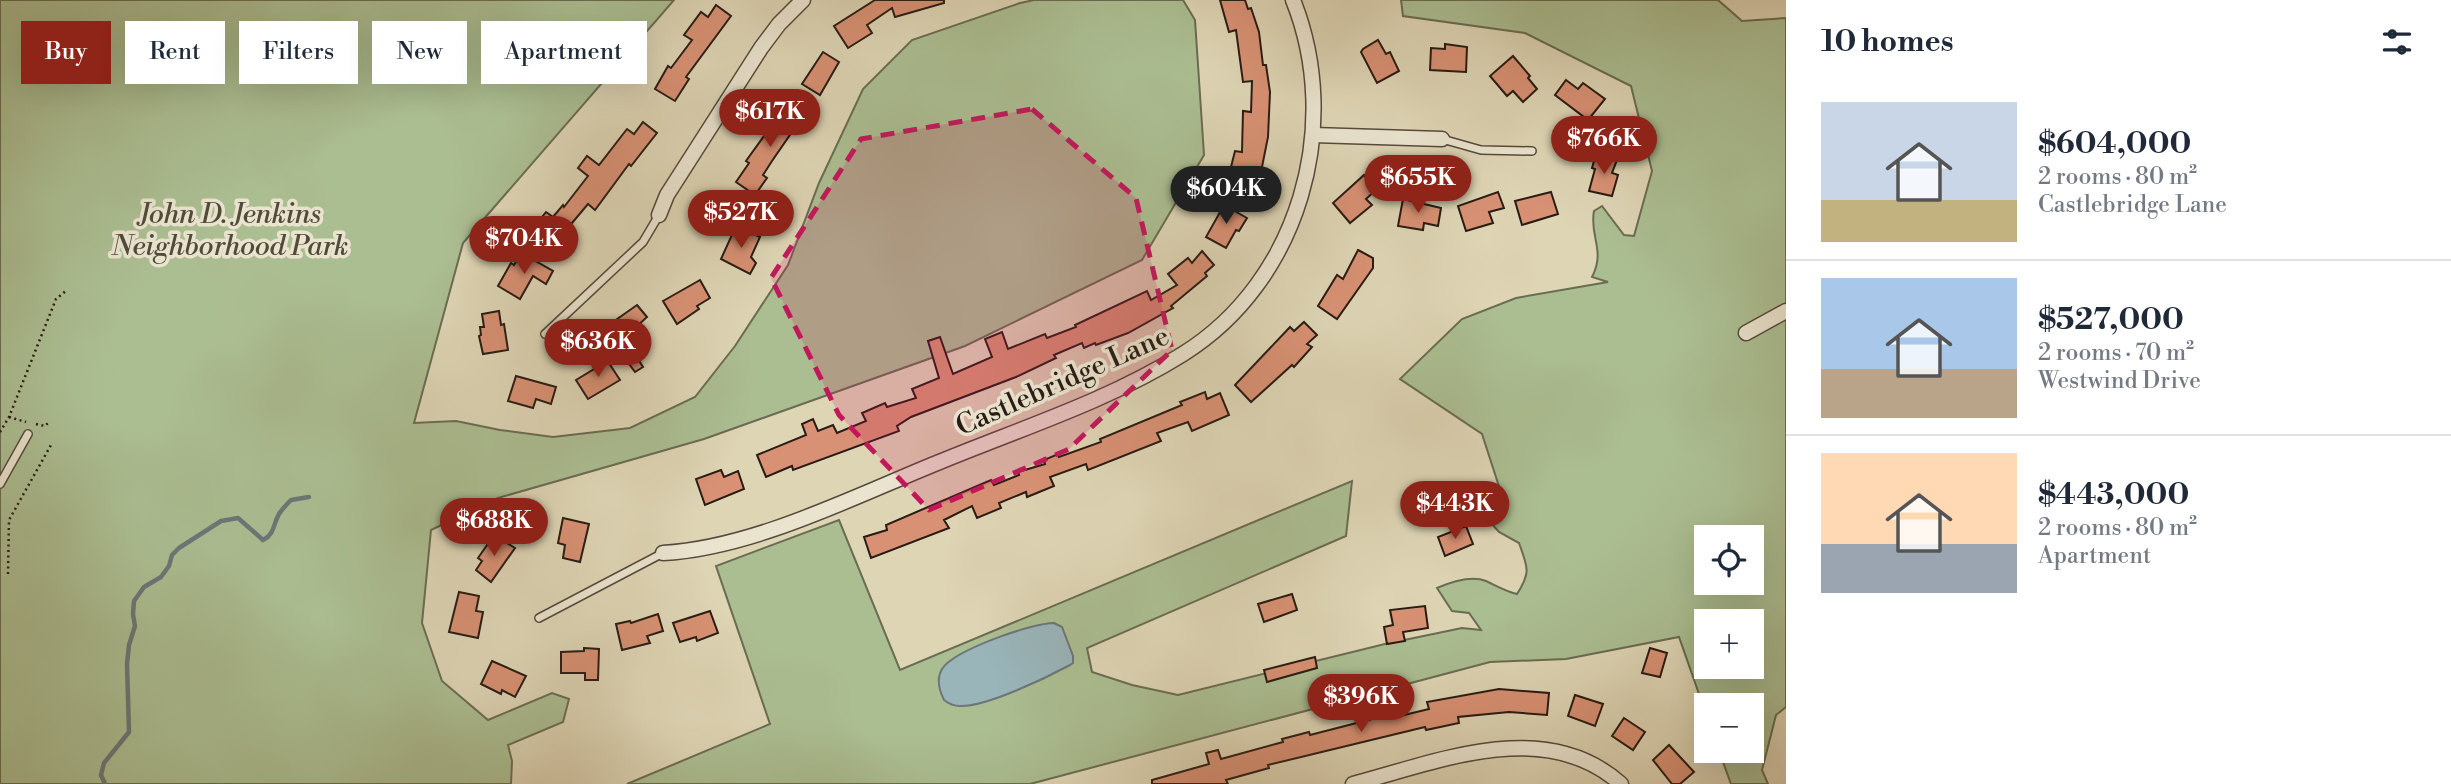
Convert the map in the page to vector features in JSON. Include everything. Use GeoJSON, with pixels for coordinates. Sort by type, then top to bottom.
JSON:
{"type":"FeatureCollection","features":[{"type":"Feature","properties":{"kind":"street"},"geometry":{"type":"LineString","coordinates":[[659,215],[667,195],[761,48],[779,24],[803,0]]}},
{"type":"Feature","properties":{"kind":"street","name":"Castlebridge Lane"},"geometry":{"type":"LineString","coordinates":[[663,554],[719,547],[817,512],[1084,403],[1145,375],[1184,353],[1233,312],[1274,258],[1299,203],[1310,165],[1313,80],[1308,47],[1293,0]]}},
{"type":"Feature","properties":{"kind":"street"},"geometry":{"type":"LineString","coordinates":[[1313,135],[1442,139]]}},
{"type":"Feature","properties":{"kind":"street"},"geometry":{"type":"LineString","coordinates":[[1746,333],[1786,311]]}},
{"type":"Feature","properties":{"kind":"street"},"geometry":{"type":"LineString","coordinates":[[1353,784],[1480,751],[1528,747],[1578,759],[1595,766],[1621,784]]}},
{"type":"Feature","properties":{"kind":"lane"},"geometry":{"type":"LineString","coordinates":[[1442,139],[1481,150],[1532,151]]}},
{"type":"Feature","properties":{"kind":"lane"},"geometry":{"type":"LineString","coordinates":[[545,334],[643,243],[659,215]]}},
{"type":"Feature","properties":{"kind":"lane"},"geometry":{"type":"LineString","coordinates":[[0,484],[28,434]]}},
{"type":"Feature","properties":{"kind":"lane"},"geometry":{"type":"LineString","coordinates":[[539,618],[663,554]]}},
{"type":"Feature","properties":{"kind":"path"},"geometry":{"type":"LineString","coordinates":[[0,432],[9,417],[56,299],[66,290]]}},
{"type":"Feature","properties":{"kind":"path"},"geometry":{"type":"LineString","coordinates":[[8,574],[9,520],[51,445]]}},
{"type":"Feature","properties":{"kind":"highlighted area"},"geometry":{"type":"Polygon","coordinates":[[[1032,109],[1136,198],[1172,350],[1069,449],[929,510],[839,415],[771,278],[861,139],[1032,109]]]}},
{"type":"Feature","properties":{"kind":"green space","name":"John D. Jenkins Neighborhood Park"},"geometry":{"type":"Polygon","coordinates":[[[0,0],[674,0],[647,31],[647,21],[481,21],[481,84],[601,84],[463,243],[414,423],[456,421],[553,437],[630,428],[695,397],[735,346],[788,265],[819,183],[863,89],[912,40],[1034,0],[1183,0],[1195,20],[1204,155],[1142,260],[965,346],[704,439],[498,498],[431,530],[422,623],[442,681],[488,720],[552,693],[569,699],[563,722],[508,745],[512,761],[511,784],[0,784],[0,0]]]}},
{"type":"Feature","properties":{"kind":"green space"},"geometry":{"type":"Polygon","coordinates":[[[1401,0],[1718,0],[1742,21],[1786,18],[1786,707],[1776,715],[1764,762],[1764,693],[1699,693],[1679,637],[1566,659],[1490,662],[1030,784],[627,784],[770,724],[716,566],[839,520],[900,670],[1352,481],[1346,536],[1087,648],[1092,672],[1132,685],[1178,695],[1385,644],[1462,628],[1481,630],[1469,613],[1452,611],[1437,588],[1468,579],[1480,579],[1517,594],[1527,570],[1524,558],[1519,543],[1499,532],[1481,512],[1504,502],[1482,434],[1400,379],[1462,319],[1516,298],[1608,282],[1592,277],[1598,259],[1594,211],[1602,206],[1624,235],[1634,236],[1652,171],[1631,86],[1525,33],[1403,16],[1401,0]]]}},
{"type":"Feature","properties":{"kind":"green space"},"geometry":{"type":"Polygon","coordinates":[[[1723,763],[1764,763],[1762,770],[1768,784],[1731,784],[1723,763]]]}},
{"type":"Feature","properties":{"kind":"water"},"geometry":{"type":"Polygon","coordinates":[[[1054,623],[1062,627],[1073,663],[1032,684],[985,702],[958,706],[944,700],[939,677],[949,662],[994,639],[1054,623]]]}},
{"type":"Feature","properties":{"kind":"building"},"geometry":{"type":"Polygon","coordinates":[[[875,0],[944,0],[944,3],[895,17],[892,8],[867,25],[872,33],[848,48],[834,26],[875,0]]]}},
{"type":"Feature","properties":{"kind":"building"},"geometry":{"type":"Polygon","coordinates":[[[1220,0],[1245,0],[1248,9],[1251,8],[1259,32],[1263,65],[1266,65],[1270,92],[1268,137],[1259,182],[1252,181],[1249,195],[1231,191],[1234,176],[1229,175],[1235,151],[1242,152],[1243,111],[1251,112],[1252,81],[1243,82],[1236,30],[1229,32],[1220,0]]]}},
{"type":"Feature","properties":{"kind":"building"},"geometry":{"type":"Polygon","coordinates":[[[716,5],[731,16],[686,77],[689,79],[675,101],[655,89],[668,66],[671,68],[692,40],[684,35],[701,12],[708,17],[716,5]]]}},
{"type":"Feature","properties":{"kind":"building"},"geometry":{"type":"Polygon","coordinates":[[[1378,40],[1386,54],[1390,52],[1399,71],[1377,83],[1361,52],[1378,40]]]}},
{"type":"Feature","properties":{"kind":"building"},"geometry":{"type":"Polygon","coordinates":[[[1445,44],[1467,47],[1466,72],[1430,70],[1431,48],[1445,49],[1445,44]]]}},
{"type":"Feature","properties":{"kind":"building"},"geometry":{"type":"Polygon","coordinates":[[[823,52],[839,62],[820,95],[802,84],[823,52]]]}},
{"type":"Feature","properties":{"kind":"building"},"geometry":{"type":"Polygon","coordinates":[[[1513,56],[1537,89],[1523,102],[1513,91],[1507,96],[1490,76],[1513,56]]]}},
{"type":"Feature","properties":{"kind":"building"},"geometry":{"type":"Polygon","coordinates":[[[1566,80],[1578,89],[1583,83],[1605,99],[1588,120],[1555,95],[1566,80]]]}},
{"type":"Feature","properties":{"kind":"building"},"geometry":{"type":"Polygon","coordinates":[[[788,104],[808,115],[795,134],[792,132],[772,161],[763,175],[767,178],[755,195],[736,182],[749,163],[746,161],[769,129],[771,131],[788,104]]]}},
{"type":"Feature","properties":{"kind":"building"},"geometry":{"type":"Polygon","coordinates":[[[643,122],[657,133],[631,166],[629,164],[595,210],[588,204],[551,248],[531,231],[546,212],[553,217],[563,205],[564,207],[588,176],[578,168],[587,156],[599,165],[627,129],[634,134],[643,122]]]}},
{"type":"Feature","properties":{"kind":"building"},"geometry":{"type":"Polygon","coordinates":[[[1596,154],[1617,160],[1612,173],[1618,175],[1612,196],[1589,191],[1596,154]]]}},
{"type":"Feature","properties":{"kind":"building"},"geometry":{"type":"Polygon","coordinates":[[[1364,175],[1377,189],[1366,199],[1372,205],[1350,223],[1333,203],[1364,175]]]}},
{"type":"Feature","properties":{"kind":"building"},"geometry":{"type":"Polygon","coordinates":[[[1498,192],[1504,208],[1489,212],[1493,223],[1466,231],[1458,206],[1498,192]]]}},
{"type":"Feature","properties":{"kind":"building"},"geometry":{"type":"Polygon","coordinates":[[[1551,192],[1558,214],[1522,225],[1515,201],[1551,192]]]}},
{"type":"Feature","properties":{"kind":"building"},"geometry":{"type":"Polygon","coordinates":[[[1403,199],[1441,208],[1438,226],[1424,223],[1423,230],[1398,226],[1403,199]]]}},
{"type":"Feature","properties":{"kind":"building"},"geometry":{"type":"Polygon","coordinates":[[[1224,205],[1247,218],[1239,231],[1236,230],[1226,248],[1206,237],[1224,205]]]}},
{"type":"Feature","properties":{"kind":"building"},"geometry":{"type":"Polygon","coordinates":[[[736,226],[760,237],[751,257],[756,263],[750,274],[721,259],[736,226]]]}},
{"type":"Feature","properties":{"kind":"building"},"geometry":{"type":"Polygon","coordinates":[[[1358,250],[1373,258],[1373,268],[1337,319],[1318,306],[1337,275],[1343,279],[1358,250]]]}},
{"type":"Feature","properties":{"kind":"building"},"geometry":{"type":"Polygon","coordinates":[[[1202,251],[1214,265],[1205,273],[1207,276],[1171,306],[1173,308],[1128,333],[1084,348],[1082,343],[1054,355],[1056,358],[1016,377],[911,417],[897,426],[899,431],[793,470],[792,466],[766,477],[757,455],[806,435],[802,424],[813,419],[818,431],[833,425],[837,433],[866,421],[862,413],[885,403],[887,407],[916,398],[912,389],[939,378],[928,341],[940,337],[953,374],[992,357],[985,339],[1002,332],[1008,349],[1045,334],[1047,338],[1076,327],[1075,325],[1147,291],[1151,300],[1177,285],[1168,274],[1188,258],[1192,263],[1202,251]]]}},
{"type":"Feature","properties":{"kind":"building"},"geometry":{"type":"Polygon","coordinates":[[[525,255],[553,271],[546,284],[533,276],[520,299],[498,286],[511,263],[514,265],[517,260],[521,262],[525,255]]]}},
{"type":"Feature","properties":{"kind":"building"},"geometry":{"type":"Polygon","coordinates":[[[700,280],[710,298],[677,324],[663,301],[700,280]]]}},
{"type":"Feature","properties":{"kind":"building"},"geometry":{"type":"Polygon","coordinates":[[[637,305],[647,317],[636,327],[642,334],[628,343],[643,367],[635,372],[603,329],[637,305]]]}},
{"type":"Feature","properties":{"kind":"building"},"geometry":{"type":"Polygon","coordinates":[[[499,311],[508,350],[483,354],[479,336],[480,327],[484,327],[482,314],[499,311]]]}},
{"type":"Feature","properties":{"kind":"building"},"geometry":{"type":"Polygon","coordinates":[[[1304,322],[1317,335],[1307,344],[1312,347],[1294,367],[1292,365],[1251,402],[1235,385],[1290,327],[1294,331],[1304,322]]]}},
{"type":"Feature","properties":{"kind":"building"},"geometry":{"type":"Polygon","coordinates":[[[605,357],[620,380],[588,399],[576,380],[594,369],[593,366],[605,357]]]}},
{"type":"Feature","properties":{"kind":"building"},"geometry":{"type":"Polygon","coordinates":[[[516,376],[556,387],[551,404],[536,399],[533,408],[508,401],[516,376]]]}},
{"type":"Feature","properties":{"kind":"building"},"geometry":{"type":"Polygon","coordinates":[[[1205,392],[1207,399],[1220,393],[1229,415],[1192,431],[1188,422],[1157,433],[1161,441],[1088,470],[1086,464],[1050,477],[1054,486],[1027,497],[1026,492],[999,503],[1001,508],[977,518],[972,506],[944,520],[949,528],[871,558],[864,537],[887,530],[886,525],[991,480],[994,485],[1019,475],[1018,472],[1045,464],[1044,460],[1058,454],[1059,457],[1101,442],[1100,439],[1182,405],[1180,402],[1205,392]]]}},
{"type":"Feature","properties":{"kind":"building"},"geometry":{"type":"Polygon","coordinates":[[[721,470],[724,477],[738,471],[744,489],[705,505],[696,479],[721,470]]]}},
{"type":"Feature","properties":{"kind":"building"},"geometry":{"type":"Polygon","coordinates":[[[563,518],[589,524],[580,562],[563,558],[565,545],[558,543],[563,518]]]}},
{"type":"Feature","properties":{"kind":"building"},"geometry":{"type":"Polygon","coordinates":[[[1466,526],[1473,544],[1445,556],[1438,537],[1466,526]]]}},
{"type":"Feature","properties":{"kind":"building"},"geometry":{"type":"Polygon","coordinates":[[[494,535],[515,548],[491,582],[476,570],[482,561],[478,558],[494,535]]]}},
{"type":"Feature","properties":{"kind":"building"},"geometry":{"type":"Polygon","coordinates":[[[459,592],[479,596],[476,611],[483,612],[478,638],[449,632],[459,592]]]}},
{"type":"Feature","properties":{"kind":"building"},"geometry":{"type":"Polygon","coordinates":[[[1292,594],[1297,610],[1264,622],[1258,604],[1292,594]]]}},
{"type":"Feature","properties":{"kind":"building"},"geometry":{"type":"Polygon","coordinates":[[[1425,606],[1428,628],[1403,632],[1405,641],[1387,644],[1384,627],[1393,625],[1390,610],[1425,606]]]}},
{"type":"Feature","properties":{"kind":"building"},"geometry":{"type":"Polygon","coordinates":[[[710,611],[718,633],[697,641],[696,637],[680,642],[673,623],[710,611]]]}},
{"type":"Feature","properties":{"kind":"building"},"geometry":{"type":"Polygon","coordinates":[[[658,614],[663,631],[647,636],[650,643],[622,650],[616,624],[631,623],[658,614]]]}},
{"type":"Feature","properties":{"kind":"building"},"geometry":{"type":"Polygon","coordinates":[[[584,648],[599,649],[598,680],[585,680],[585,673],[561,673],[561,652],[584,651],[584,648]]]}},
{"type":"Feature","properties":{"kind":"building"},"geometry":{"type":"Polygon","coordinates":[[[1650,648],[1667,653],[1660,677],[1642,673],[1650,648]]]}},
{"type":"Feature","properties":{"kind":"building"},"geometry":{"type":"Polygon","coordinates":[[[1315,657],[1317,668],[1267,682],[1264,670],[1315,657]]]}},
{"type":"Feature","properties":{"kind":"building"},"geometry":{"type":"Polygon","coordinates":[[[492,661],[526,676],[515,697],[502,690],[501,694],[481,684],[492,661]]]}},
{"type":"Feature","properties":{"kind":"building"},"geometry":{"type":"Polygon","coordinates":[[[1499,689],[1549,693],[1547,715],[1509,712],[1458,717],[1459,723],[1426,730],[1425,727],[1268,765],[1269,768],[1226,780],[1228,784],[1152,784],[1152,780],[1209,764],[1206,753],[1218,750],[1221,759],[1309,732],[1310,735],[1403,711],[1404,715],[1429,709],[1427,702],[1499,689]]]}},
{"type":"Feature","properties":{"kind":"building"},"geometry":{"type":"Polygon","coordinates":[[[1575,695],[1603,704],[1595,726],[1568,716],[1575,695]]]}},
{"type":"Feature","properties":{"kind":"building"},"geometry":{"type":"Polygon","coordinates":[[[1624,718],[1645,732],[1633,750],[1612,736],[1624,718]]]}},
{"type":"Feature","properties":{"kind":"building"},"geometry":{"type":"Polygon","coordinates":[[[1669,745],[1694,772],[1680,784],[1672,784],[1653,760],[1669,745]]]}},
{"type":"Feature","properties":{"kind":"waterway"},"geometry":{"type":"LineString","coordinates":[[105,784],[101,775],[104,763],[129,732],[127,664],[135,626],[134,601],[144,587],[161,577],[169,566],[172,555],[179,548],[221,521],[238,518],[263,540],[270,535],[279,514],[291,500],[309,497]]}}]}
